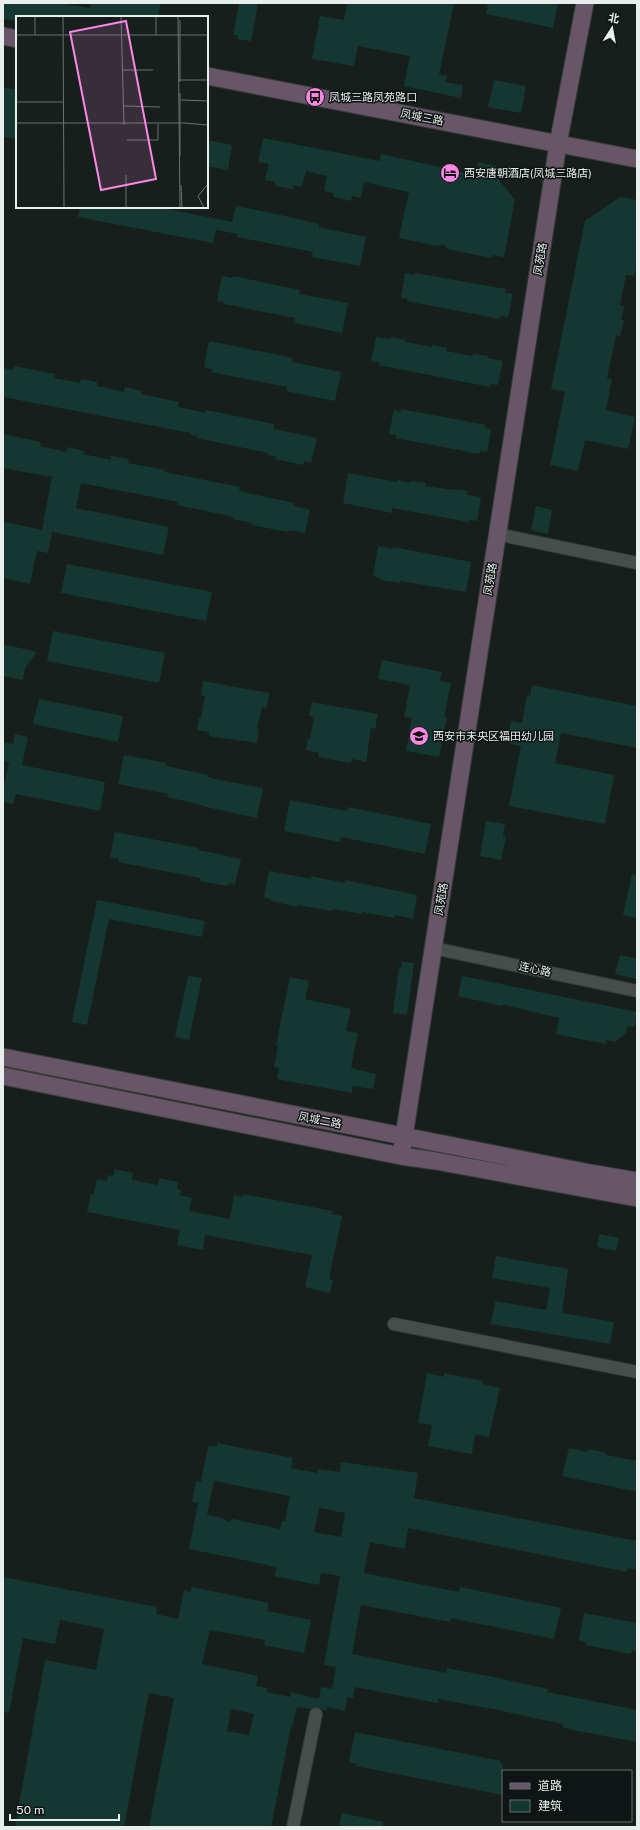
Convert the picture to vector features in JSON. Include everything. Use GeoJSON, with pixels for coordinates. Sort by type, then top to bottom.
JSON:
{"type":"FeatureCollection","features":[{"type":"Feature","properties":{"kind":"street","name":"凤苑路"},"geometry":{"type":"LineString","coordinates":[[401,1156],[558,144],[585,3]]}},
{"type":"Feature","properties":{"kind":"street"},"geometry":{"type":"LineString","coordinates":[[3,36],[16,39]]}},
{"type":"Feature","properties":{"kind":"street","name":"凤城三路"},"geometry":{"type":"LineString","coordinates":[[208,76],[637,159]]}},
{"type":"Feature","properties":{"kind":"street"},"geometry":{"type":"LineString","coordinates":[[497,534],[637,563]]}},
{"type":"Feature","properties":{"kind":"street","name":"连心路"},"geometry":{"type":"LineString","coordinates":[[433,948],[637,991]]}},
{"type":"Feature","properties":{"kind":"street","name":"凤城二路"},"geometry":{"type":"LineString","coordinates":[[3,1057],[637,1181]]}},
{"type":"Feature","properties":{"kind":"street","name":"凤城二路"},"geometry":{"type":"LineString","coordinates":[[3,1076],[401,1156],[436,1161],[637,1198]]}},
{"type":"Feature","properties":{"kind":"street"},"geometry":{"type":"LineString","coordinates":[[394,1324],[637,1372]]}},
{"type":"Feature","properties":{"kind":"street"},"geometry":{"type":"LineString","coordinates":[[293,1827],[316,1714]]}},
{"type":"Feature","properties":{"kind":"building"},"geometry":{"type":"Polygon","coordinates":[[[3,3],[60,3],[90,8],[91,3],[161,3],[158,16],[16,16],[16,21],[3,19],[3,3]]]}},
{"type":"Feature","properties":{"kind":"building"},"geometry":{"type":"Polygon","coordinates":[[[239,3],[258,3],[251,41],[237,39],[238,36],[233,35],[239,3]]]}},
{"type":"Feature","properties":{"kind":"building"},"geometry":{"type":"Polygon","coordinates":[[[347,3],[454,3],[439,75],[447,76],[445,82],[463,85],[461,98],[404,86],[410,56],[358,46],[354,66],[312,59],[320,16],[344,20],[347,3]]]}},
{"type":"Feature","properties":{"kind":"building"},"geometry":{"type":"Polygon","coordinates":[[[488,3],[558,3],[553,28],[486,14],[488,3]]]}},
{"type":"Feature","properties":{"kind":"building"},"geometry":{"type":"Polygon","coordinates":[[[494,80],[526,86],[521,113],[488,107],[494,80]]]}},
{"type":"Feature","properties":{"kind":"building"},"geometry":{"type":"Polygon","coordinates":[[[3,87],[16,90],[16,139],[3,137],[3,87]]]}},
{"type":"Feature","properties":{"kind":"building"},"geometry":{"type":"Polygon","coordinates":[[[263,138],[380,161],[381,154],[475,175],[478,162],[496,166],[495,175],[515,200],[504,257],[492,255],[491,258],[447,249],[444,244],[437,246],[399,238],[409,192],[364,182],[361,198],[352,196],[351,201],[333,197],[334,193],[324,191],[327,176],[306,171],[302,187],[293,185],[293,189],[275,186],[275,182],[265,180],[269,164],[258,162],[263,138]]]}},
{"type":"Feature","properties":{"kind":"building"},"geometry":{"type":"Polygon","coordinates":[[[208,140],[232,145],[228,170],[208,166],[208,140]]]}},
{"type":"Feature","properties":{"kind":"building"},"geometry":{"type":"Polygon","coordinates":[[[620,197],[637,200],[637,264],[634,276],[626,275],[620,305],[624,306],[621,320],[624,320],[620,336],[616,335],[607,378],[612,379],[606,410],[635,417],[628,449],[585,440],[578,471],[550,465],[565,392],[551,389],[585,221],[620,197]]]}},
{"type":"Feature","properties":{"kind":"building"},"geometry":{"type":"Polygon","coordinates":[[[236,206],[319,224],[318,227],[366,237],[360,266],[312,257],[313,252],[237,237],[238,234],[216,230],[213,243],[78,217],[80,208],[162,208],[232,222],[236,206]]]}},
{"type":"Feature","properties":{"kind":"building"},"geometry":{"type":"Polygon","coordinates":[[[405,273],[414,275],[415,273],[506,289],[505,293],[513,294],[508,317],[501,316],[500,319],[407,301],[408,299],[401,298],[405,273]]]}},
{"type":"Feature","properties":{"kind":"building"},"geometry":{"type":"Polygon","coordinates":[[[222,276],[232,278],[233,276],[300,290],[299,294],[348,303],[342,333],[294,323],[295,318],[224,304],[224,302],[217,301],[222,276]]]}},
{"type":"Feature","properties":{"kind":"building"},"geometry":{"type":"Polygon","coordinates":[[[376,337],[390,339],[391,337],[405,340],[405,342],[447,348],[446,351],[473,356],[473,354],[488,356],[488,358],[503,361],[498,385],[491,384],[490,387],[379,365],[379,362],[371,361],[376,337]]]}},
{"type":"Feature","properties":{"kind":"building"},"geometry":{"type":"Polygon","coordinates":[[[209,341],[293,358],[292,362],[341,372],[335,401],[286,391],[287,387],[211,372],[212,369],[204,367],[209,341]]]}},
{"type":"Feature","properties":{"kind":"building"},"geometry":{"type":"Polygon","coordinates":[[[14,366],[55,374],[54,378],[80,383],[81,379],[97,382],[97,386],[124,392],[125,387],[142,391],[141,394],[179,402],[178,407],[206,413],[206,410],[274,424],[274,429],[317,438],[311,463],[304,461],[303,465],[275,459],[276,456],[268,455],[268,453],[197,438],[197,436],[190,435],[191,433],[3,397],[3,368],[13,370],[14,366]]]}},
{"type":"Feature","properties":{"kind":"building"},"geometry":{"type":"Polygon","coordinates":[[[401,409],[486,425],[485,428],[491,429],[487,452],[480,451],[479,454],[396,438],[396,435],[389,434],[394,410],[401,412],[401,409]]]}},
{"type":"Feature","properties":{"kind":"building"},"geometry":{"type":"Polygon","coordinates":[[[3,434],[41,442],[40,446],[66,452],[68,447],[84,451],[83,454],[111,460],[111,456],[129,459],[128,463],[240,487],[239,491],[294,503],[294,506],[310,510],[305,533],[289,530],[288,532],[252,525],[252,523],[233,519],[234,517],[177,505],[178,502],[81,483],[76,508],[169,527],[163,555],[52,532],[48,553],[37,551],[30,584],[3,578],[3,530],[5,522],[42,530],[52,477],[3,468],[3,434]]]}},
{"type":"Feature","properties":{"kind":"building"},"geometry":{"type":"Polygon","coordinates":[[[348,473],[397,482],[397,480],[411,483],[411,481],[426,483],[425,486],[468,491],[467,495],[481,497],[477,521],[469,520],[469,522],[392,508],[392,513],[343,503],[348,473]]]}},
{"type":"Feature","properties":{"kind":"building"},"geometry":{"type":"Polygon","coordinates":[[[536,506],[552,510],[548,534],[531,530],[536,506]]]}},
{"type":"Feature","properties":{"kind":"building"},"geometry":{"type":"Polygon","coordinates":[[[378,546],[392,549],[393,547],[471,562],[466,592],[400,581],[400,583],[380,580],[380,578],[373,576],[378,546]]]}},
{"type":"Feature","properties":{"kind":"building"},"geometry":{"type":"Polygon","coordinates":[[[67,564],[212,592],[206,621],[61,593],[67,564]]]}},
{"type":"Feature","properties":{"kind":"building"},"geometry":{"type":"Polygon","coordinates":[[[53,631],[165,653],[159,683],[47,661],[53,631]]]}},
{"type":"Feature","properties":{"kind":"building"},"geometry":{"type":"Polygon","coordinates":[[[3,644],[37,652],[25,668],[23,680],[3,676],[3,644]]]}},
{"type":"Feature","properties":{"kind":"building"},"geometry":{"type":"Polygon","coordinates":[[[382,660],[442,672],[440,681],[451,683],[444,717],[447,717],[439,757],[406,751],[412,718],[404,717],[410,685],[378,679],[382,660]]]}},
{"type":"Feature","properties":{"kind":"building"},"geometry":{"type":"Polygon","coordinates":[[[203,681],[269,693],[267,708],[262,707],[257,729],[259,729],[257,743],[209,736],[209,732],[197,730],[205,696],[201,695],[203,681]]]}},
{"type":"Feature","properties":{"kind":"building"},"geometry":{"type":"Polygon","coordinates":[[[532,685],[637,706],[637,748],[561,733],[555,763],[614,775],[605,824],[509,806],[521,746],[511,744],[508,734],[511,721],[522,723],[527,695],[530,696],[532,685]]]}},
{"type":"Feature","properties":{"kind":"building"},"geometry":{"type":"Polygon","coordinates":[[[39,699],[123,716],[118,742],[33,724],[39,699]]]}},
{"type":"Feature","properties":{"kind":"building"},"geometry":{"type":"Polygon","coordinates":[[[312,702],[378,714],[375,729],[371,728],[366,762],[352,759],[351,763],[318,757],[319,753],[306,750],[308,738],[310,739],[314,717],[309,716],[312,702]]]}},
{"type":"Feature","properties":{"kind":"building"},"geometry":{"type":"Polygon","coordinates":[[[15,734],[28,737],[22,765],[105,782],[100,811],[16,794],[13,804],[3,802],[3,789],[9,762],[3,761],[3,742],[13,744],[15,734]]]}},
{"type":"Feature","properties":{"kind":"building"},"geometry":{"type":"Polygon","coordinates":[[[124,755],[166,763],[166,766],[208,775],[208,777],[215,779],[263,788],[257,818],[167,797],[168,794],[118,784],[124,755]]]}},
{"type":"Feature","properties":{"kind":"building"},"geometry":{"type":"Polygon","coordinates":[[[290,800],[347,811],[348,807],[431,824],[425,854],[341,837],[340,842],[284,831],[290,800]]]}},
{"type":"Feature","properties":{"kind":"building"},"geometry":{"type":"Polygon","coordinates":[[[486,821],[505,824],[503,836],[506,837],[501,860],[480,856],[486,821]]]}},
{"type":"Feature","properties":{"kind":"building"},"geometry":{"type":"Polygon","coordinates":[[[115,832],[199,848],[198,850],[241,859],[235,884],[229,883],[228,886],[200,881],[201,878],[118,862],[119,859],[110,857],[115,832]]]}},
{"type":"Feature","properties":{"kind":"building"},"geometry":{"type":"Polygon","coordinates":[[[269,871],[311,879],[311,876],[345,883],[345,880],[417,895],[413,919],[395,915],[395,918],[362,912],[362,914],[333,909],[332,911],[298,905],[298,907],[271,901],[271,899],[264,898],[269,871]]]}},
{"type":"Feature","properties":{"kind":"building"},"geometry":{"type":"Polygon","coordinates":[[[632,874],[637,875],[637,911],[635,918],[623,915],[632,874]]]}},
{"type":"Feature","properties":{"kind":"building"},"geometry":{"type":"Polygon","coordinates":[[[97,900],[205,921],[202,937],[109,919],[87,1025],[72,1022],[97,900]]]}},
{"type":"Feature","properties":{"kind":"building"},"geometry":{"type":"Polygon","coordinates":[[[620,955],[637,959],[637,979],[615,974],[620,955]]]}},
{"type":"Feature","properties":{"kind":"building"},"geometry":{"type":"Polygon","coordinates":[[[402,962],[414,963],[407,1015],[393,1013],[399,968],[401,968],[402,962]]]}},
{"type":"Feature","properties":{"kind":"building"},"geometry":{"type":"Polygon","coordinates":[[[188,976],[202,978],[189,1040],[175,1037],[188,976]]]}},
{"type":"Feature","properties":{"kind":"building"},"geometry":{"type":"Polygon","coordinates":[[[462,976],[637,1012],[635,1026],[627,1027],[626,1033],[615,1042],[606,1040],[606,1044],[556,1034],[559,1018],[502,1004],[502,1006],[458,996],[462,976]]]}},
{"type":"Feature","properties":{"kind":"building"},"geometry":{"type":"Polygon","coordinates":[[[290,977],[309,981],[305,999],[351,1009],[346,1031],[358,1033],[351,1068],[376,1074],[373,1089],[353,1086],[352,1093],[277,1079],[279,1068],[274,1067],[278,1046],[276,1045],[290,977]]]}},
{"type":"Feature","properties":{"kind":"building"},"geometry":{"type":"Polygon","coordinates":[[[115,1169],[133,1173],[132,1180],[158,1185],[159,1178],[178,1182],[177,1189],[181,1190],[180,1195],[192,1198],[189,1211],[230,1219],[234,1195],[243,1197],[243,1194],[333,1211],[332,1214],[342,1216],[329,1279],[333,1280],[330,1293],[305,1287],[312,1255],[205,1235],[203,1250],[177,1245],[180,1230],[87,1212],[91,1194],[94,1194],[97,1179],[107,1181],[108,1175],[113,1176],[115,1169]]]}},
{"type":"Feature","properties":{"kind":"building"},"geometry":{"type":"Polygon","coordinates":[[[599,1234],[619,1238],[616,1251],[597,1247],[599,1234]]]}},
{"type":"Feature","properties":{"kind":"building"},"geometry":{"type":"Polygon","coordinates":[[[496,1256],[568,1269],[562,1313],[614,1322],[610,1344],[491,1324],[495,1301],[546,1310],[550,1288],[492,1278],[496,1256]]]}},
{"type":"Feature","properties":{"kind":"building"},"geometry":{"type":"Polygon","coordinates":[[[427,1373],[444,1377],[444,1373],[483,1381],[482,1384],[500,1388],[489,1437],[475,1434],[472,1454],[428,1446],[432,1425],[418,1423],[427,1373]]]}},
{"type":"Feature","properties":{"kind":"building"},"geometry":{"type":"Polygon","coordinates":[[[217,1443],[293,1458],[291,1468],[318,1473],[318,1469],[340,1472],[341,1462],[418,1473],[414,1498],[637,1541],[637,1570],[627,1568],[627,1572],[408,1528],[405,1549],[370,1542],[364,1573],[459,1592],[460,1587],[561,1608],[554,1639],[451,1618],[450,1622],[361,1605],[352,1654],[446,1673],[447,1668],[498,1678],[548,1689],[547,1692],[637,1710],[637,1742],[578,1731],[562,1727],[563,1724],[498,1710],[438,1699],[438,1703],[355,1687],[353,1698],[347,1697],[345,1711],[327,1707],[326,1711],[317,1707],[311,1709],[297,1707],[292,1727],[291,1726],[271,1827],[149,1827],[174,1698],[149,1693],[124,1827],[15,1827],[45,1660],[96,1670],[104,1629],[60,1620],[55,1644],[23,1638],[9,1713],[3,1712],[3,1577],[157,1607],[156,1614],[178,1619],[184,1590],[190,1592],[192,1587],[269,1603],[267,1611],[311,1620],[304,1653],[264,1645],[265,1640],[210,1630],[202,1664],[258,1676],[256,1686],[267,1688],[267,1692],[290,1697],[291,1692],[319,1699],[321,1687],[332,1689],[336,1667],[324,1665],[340,1576],[321,1573],[319,1585],[274,1576],[277,1568],[268,1565],[189,1549],[198,1503],[192,1502],[196,1481],[201,1482],[208,1446],[217,1447],[217,1443]],[[214,1481],[207,1515],[220,1517],[229,1522],[233,1519],[280,1529],[282,1521],[285,1521],[290,1496],[214,1481]],[[319,1508],[314,1532],[341,1537],[345,1513],[319,1508]],[[231,1709],[227,1731],[249,1735],[254,1714],[231,1709]]]}},
{"type":"Feature","properties":{"kind":"building"},"geometry":{"type":"Polygon","coordinates":[[[569,1448],[587,1452],[588,1449],[607,1453],[606,1455],[637,1461],[637,1492],[562,1476],[569,1448]]]}},
{"type":"Feature","properties":{"kind":"building"},"geometry":{"type":"Polygon","coordinates":[[[584,1613],[637,1623],[637,1651],[632,1650],[631,1654],[586,1645],[586,1642],[579,1640],[584,1613]]]}},
{"type":"Feature","properties":{"kind":"building"},"geometry":{"type":"Polygon","coordinates":[[[355,1732],[501,1761],[500,1763],[503,1764],[502,1795],[356,1766],[357,1764],[349,1762],[355,1732]]]}},
{"type":"Feature","properties":{"kind":"building"},"geometry":{"type":"Polygon","coordinates":[[[342,1813],[383,1822],[383,1827],[339,1827],[342,1813]]]}},
{"type":"Feature","properties":{"kind":"place","name":"凤城三路凤苑路口"},"geometry":{"type":"Point","coordinates":[315,97]}},
{"type":"Feature","properties":{"kind":"place","name":"西安唐朝酒店(凤城三路店)"},"geometry":{"type":"Point","coordinates":[450,173]}},
{"type":"Feature","properties":{"kind":"place","name":"西安市未央区福田幼儿园"},"geometry":{"type":"Point","coordinates":[419,736]}}]}
